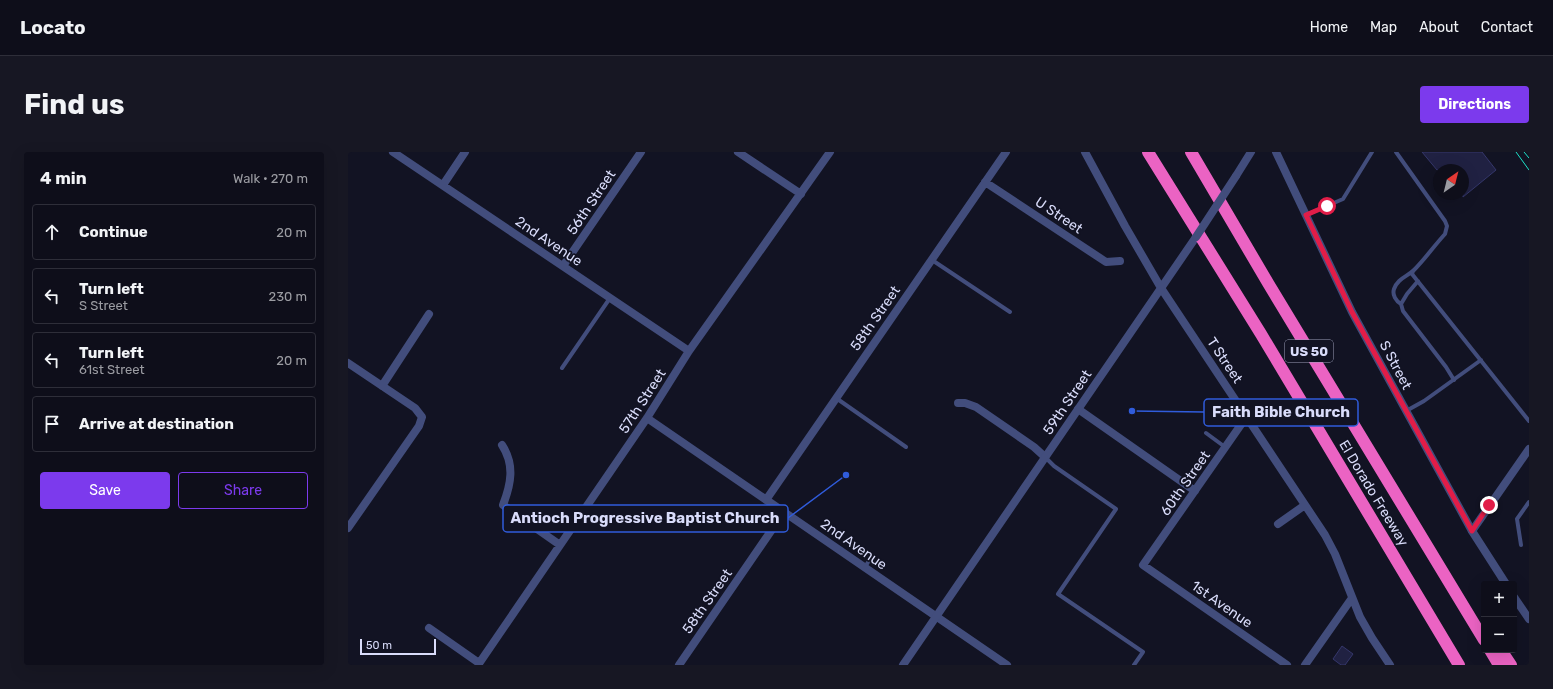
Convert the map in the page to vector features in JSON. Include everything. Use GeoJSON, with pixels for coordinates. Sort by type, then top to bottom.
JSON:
{"type":"FeatureCollection","features":[{"type":"Feature","properties":{"kind":"highway","name":"El Dorado Freeway"},"geometry":{"type":"LineString","coordinates":[[1148,152],[1261,334],[1459,665]]}},
{"type":"Feature","properties":{"kind":"highway","name":"El Dorado Freeway"},"geometry":{"type":"LineString","coordinates":[[1191,152],[1268,284],[1481,635]]}},
{"type":"Feature","properties":{"kind":"highway"},"geometry":{"type":"LineString","coordinates":[[1429,549],[1481,622]]}},
{"type":"Feature","properties":{"kind":"highway"},"geometry":{"type":"LineString","coordinates":[[1492,653],[1499,665]]}},
{"type":"Feature","properties":{"kind":"highway"},"geometry":{"type":"LineString","coordinates":[[1503,653],[1511,665]]}},
{"type":"Feature","properties":{"kind":"street","name":"2nd Avenue"},"geometry":{"type":"LineString","coordinates":[[394,152],[689,352]]}},
{"type":"Feature","properties":{"kind":"street"},"geometry":{"type":"LineString","coordinates":[[443,185],[465,152]]}},
{"type":"Feature","properties":{"kind":"street","name":"56th Street"},"geometry":{"type":"LineString","coordinates":[[563,266],[641,152]]}},
{"type":"Feature","properties":{"kind":"street"},"geometry":{"type":"LineString","coordinates":[[738,152],[801,194]]}},
{"type":"Feature","properties":{"kind":"street","name":"57th Street"},"geometry":{"type":"LineString","coordinates":[[478,664],[647,418],[689,352],[830,152]]}},
{"type":"Feature","properties":{"kind":"street","name":"58th Street"},"geometry":{"type":"LineString","coordinates":[[766,500],[817,433],[836,398],[1006,152]]}},
{"type":"Feature","properties":{"kind":"street","name":"T Street"},"geometry":{"type":"LineString","coordinates":[[1085,152],[1161,288],[1325,535],[1335,554],[1352,598],[1372,638],[1390,665]]}},
{"type":"Feature","properties":{"kind":"street","name":"59th Street"},"geometry":{"type":"LineString","coordinates":[[903,665],[1180,262],[1251,152]]}},
{"type":"Feature","properties":{"kind":"street","name":"S Street"},"geometry":{"type":"LineString","coordinates":[[1276,152],[1343,294],[1472,531],[1504,581]]}},
{"type":"Feature","properties":{"kind":"street","name":"U Street"},"geometry":{"type":"LineString","coordinates":[[985,182],[1106,262],[1120,262]]}},
{"type":"Feature","properties":{"kind":"street"},"geometry":{"type":"LineString","coordinates":[[382,386],[429,314]]}},
{"type":"Feature","properties":{"kind":"street"},"geometry":{"type":"LineString","coordinates":[[348,363],[415,408],[422,416],[421,422],[348,528]]}},
{"type":"Feature","properties":{"kind":"street"},"geometry":{"type":"LineString","coordinates":[[958,403],[965,403],[976,407],[1034,447],[1045,457]]}},
{"type":"Feature","properties":{"kind":"street"},"geometry":{"type":"LineString","coordinates":[[1078,409],[1195,491]]}},
{"type":"Feature","properties":{"kind":"street","name":"60th Street"},"geometry":{"type":"LineString","coordinates":[[1143,565],[1247,416]]}},
{"type":"Feature","properties":{"kind":"street","name":"2nd Avenue"},"geometry":{"type":"LineString","coordinates":[[647,418],[1007,665]]}},
{"type":"Feature","properties":{"kind":"street"},"geometry":{"type":"LineString","coordinates":[[502,445],[507,453],[511,474],[508,491],[503,505],[560,546]]}},
{"type":"Feature","properties":{"kind":"street"},"geometry":{"type":"LineString","coordinates":[[1472,531],[1529,448]]}},
{"type":"Feature","properties":{"kind":"street"},"geometry":{"type":"LineString","coordinates":[[1278,524],[1305,505]]}},
{"type":"Feature","properties":{"kind":"street","name":"58th Street"},"geometry":{"type":"LineString","coordinates":[[679,665],[784,512]]}},
{"type":"Feature","properties":{"kind":"street","name":"1st Avenue"},"geometry":{"type":"LineString","coordinates":[[1143,565],[1287,665]]}},
{"type":"Feature","properties":{"kind":"street"},"geometry":{"type":"LineString","coordinates":[[1305,665],[1352,598]]}},
{"type":"Feature","properties":{"kind":"street"},"geometry":{"type":"LineString","coordinates":[[1517,601],[1529,619]]}},
{"type":"Feature","properties":{"kind":"street"},"geometry":{"type":"LineString","coordinates":[[429,628],[478,664]]}},
{"type":"Feature","properties":{"kind":"lane"},"geometry":{"type":"LineString","coordinates":[[1306,215],[1343,199],[1372,152]]}},
{"type":"Feature","properties":{"kind":"lane"},"geometry":{"type":"LineString","coordinates":[[1396,152],[1447,226],[1445,234],[1413,271],[1400,279],[1394,289],[1393,294],[1396,300],[1401,304],[1403,311],[1446,367],[1454,380]]}},
{"type":"Feature","properties":{"kind":"lane"},"geometry":{"type":"LineString","coordinates":[[932,260],[1010,312]]}},
{"type":"Feature","properties":{"kind":"lane"},"geometry":{"type":"LineString","coordinates":[[1413,271],[1412,274],[1529,421]]}},
{"type":"Feature","properties":{"kind":"lane"},"geometry":{"type":"LineString","coordinates":[[1401,304],[1418,281]]}},
{"type":"Feature","properties":{"kind":"lane"},"geometry":{"type":"LineString","coordinates":[[562,368],[610,298]]}},
{"type":"Feature","properties":{"kind":"lane"},"geometry":{"type":"LineString","coordinates":[[1406,411],[1424,401],[1481,360]]}},
{"type":"Feature","properties":{"kind":"lane"},"geometry":{"type":"LineString","coordinates":[[836,398],[906,447]]}},
{"type":"Feature","properties":{"kind":"lane"},"geometry":{"type":"LineString","coordinates":[[1206,433],[1225,447]]}},
{"type":"Feature","properties":{"kind":"lane"},"geometry":{"type":"LineString","coordinates":[[1045,457],[1054,466],[1116,509],[1058,594],[1143,652],[1134,665]]}},
{"type":"Feature","properties":{"kind":"lane"},"geometry":{"type":"LineString","coordinates":[[1521,545],[1517,519],[1529,502]]}},
{"type":"Feature","properties":{"kind":"lane"},"geometry":{"type":"LineString","coordinates":[[865,567],[870,559]]}},
{"type":"Feature","properties":{"kind":"building"},"geometry":{"type":"Polygon","coordinates":[[[1422,152],[1482,152],[1496,170],[1469,192],[1469,164],[1433,165],[1422,152]]]}},
{"type":"Feature","properties":{"kind":"building"},"geometry":{"type":"Polygon","coordinates":[[[1342,646],[1353,654],[1345,665],[1341,665],[1333,659],[1342,646]]]}},
{"type":"Feature","properties":{"kind":"tram line"},"geometry":{"type":"LineString","coordinates":[[1516,152],[1529,170]]}},
{"type":"Feature","properties":{"kind":"tram line"},"geometry":{"type":"LineString","coordinates":[[1524,152],[1529,158]]}},
{"type":"Feature","properties":{"kind":"place","name":"Faith Bible Church"},"geometry":{"type":"Point","coordinates":[1132,411]}},
{"type":"Feature","properties":{"kind":"place","name":"Antioch Progressive Baptist Church"},"geometry":{"type":"Point","coordinates":[846,475]}},
{"type":"Feature","properties":{"kind":"route"},"geometry":{"type":"LineString","coordinates":[[1327,206],[1306,215],[1352,312],[1472,531],[1489,505]]}}]}
